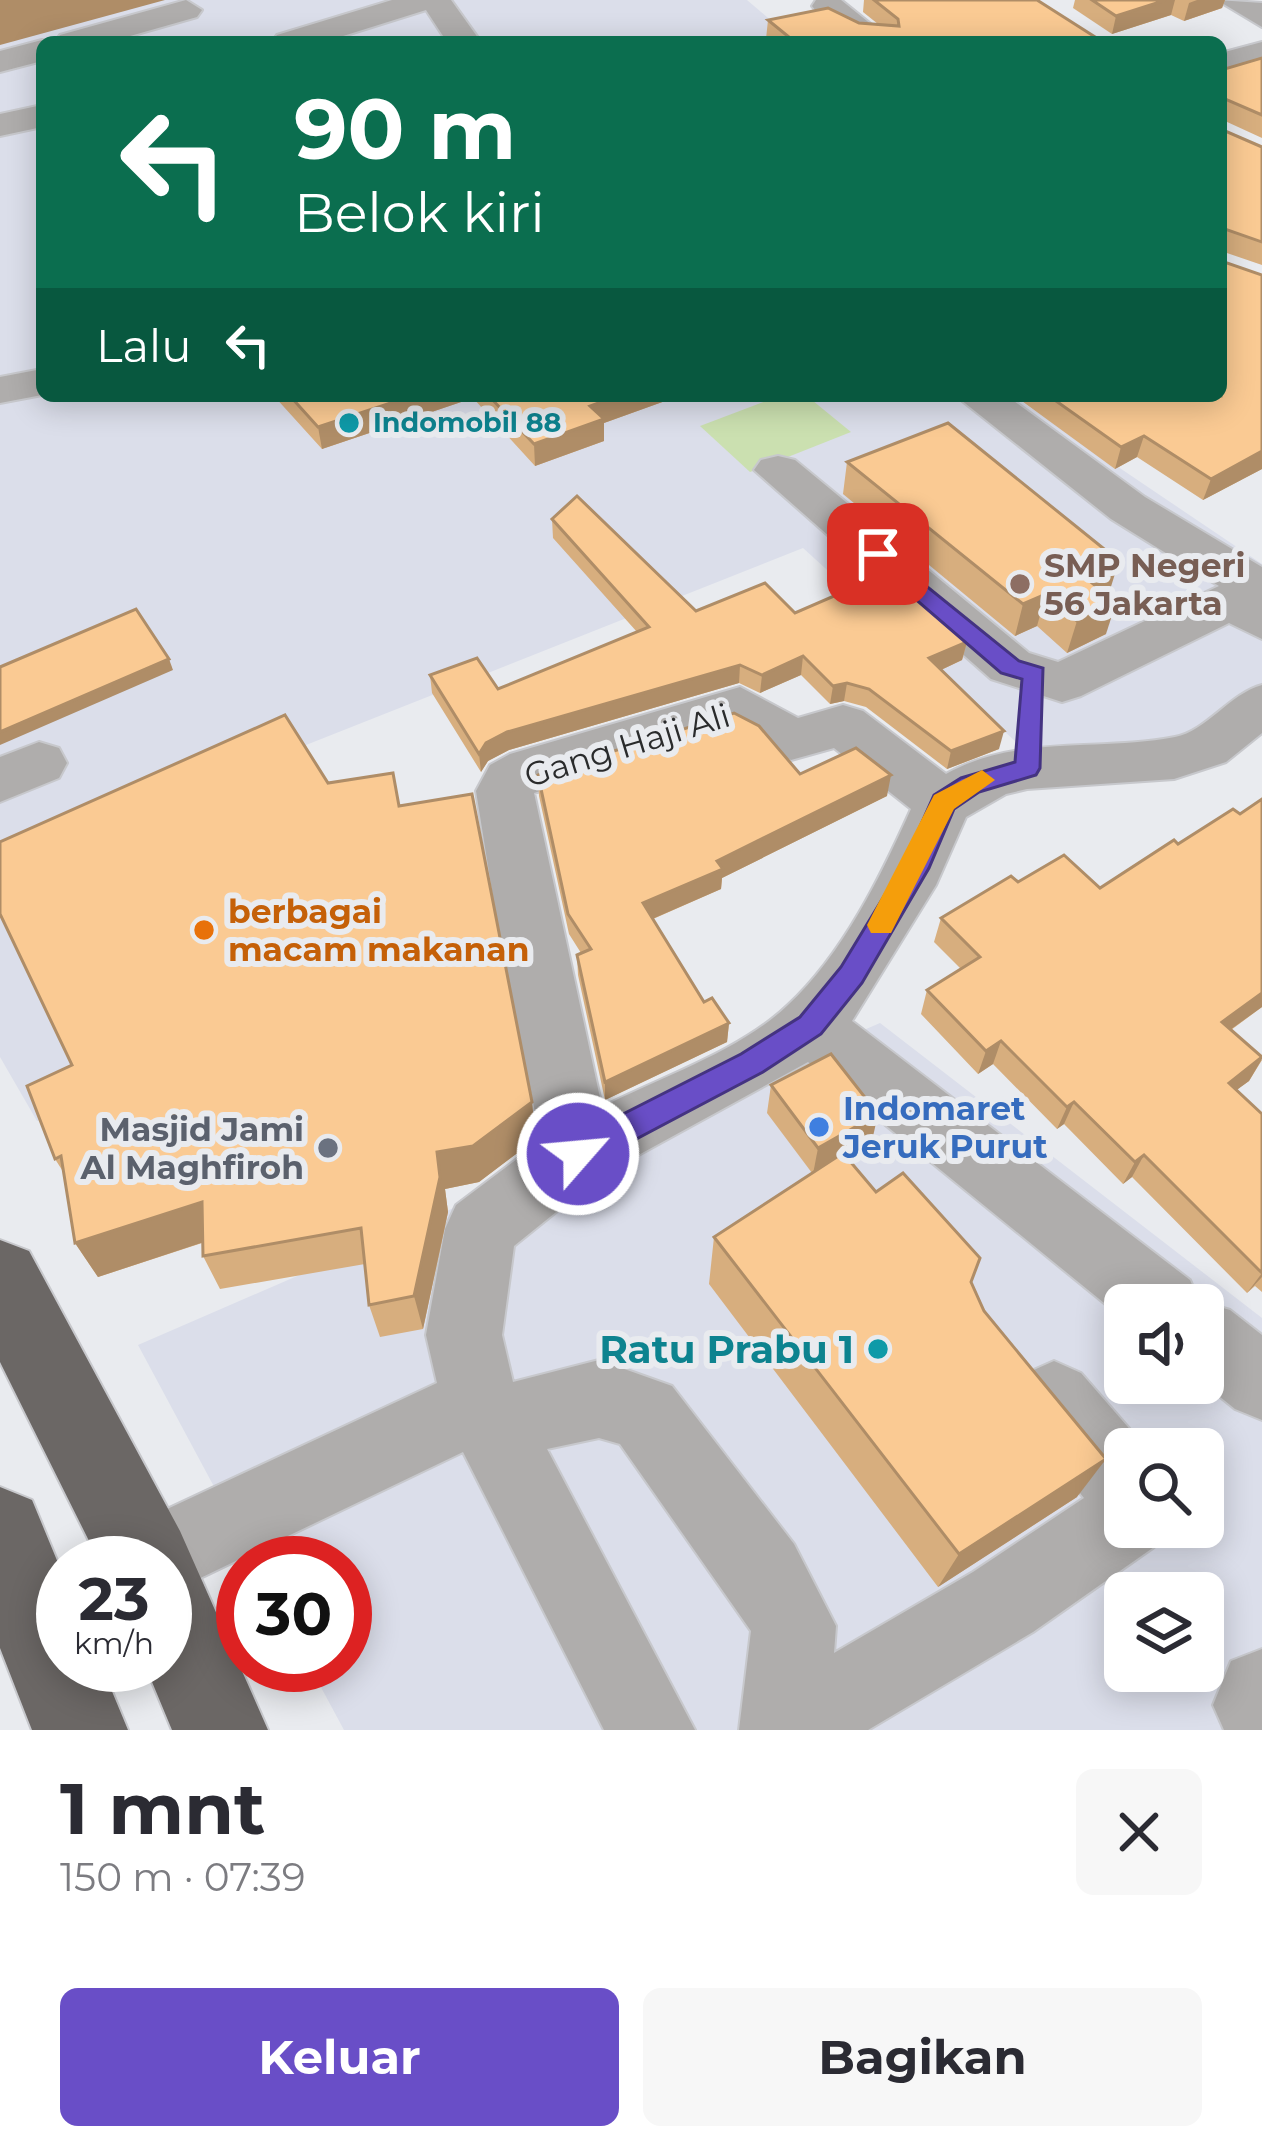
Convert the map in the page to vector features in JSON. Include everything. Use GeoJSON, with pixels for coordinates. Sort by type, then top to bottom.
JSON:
{"type":"FeatureCollection","features":[{"type":"Feature","properties":{"kind":"highway"},"geometry":{"type":"LineString","coordinates":[[0,1278],[134,1536]]}},
{"type":"Feature","properties":{"kind":"highway"},"geometry":{"type":"LineString","coordinates":[[0,1532],[80,1730]]}},
{"type":"Feature","properties":{"kind":"highway"},"geometry":{"type":"LineString","coordinates":[[192,1664],[220,1730]]}},
{"type":"Feature","properties":{"kind":"street"},"geometry":{"type":"LineString","coordinates":[[290,26],[327,0]]}},
{"type":"Feature","properties":{"kind":"street"},"geometry":{"type":"LineString","coordinates":[[290,26],[430,0],[459,36]]}},
{"type":"Feature","properties":{"kind":"street"},"geometry":{"type":"LineString","coordinates":[[1233,0],[1262,17]]}},
{"type":"Feature","properties":{"kind":"street"},"geometry":{"type":"LineString","coordinates":[[828,6],[868,36]]}},
{"type":"Feature","properties":{"kind":"street"},"geometry":{"type":"LineString","coordinates":[[95,36],[185,12]]}},
{"type":"Feature","properties":{"kind":"street"},"geometry":{"type":"LineString","coordinates":[[0,62],[36,52]]}},
{"type":"Feature","properties":{"kind":"street"},"geometry":{"type":"LineString","coordinates":[[1227,61],[1262,52]]}},
{"type":"Feature","properties":{"kind":"street"},"geometry":{"type":"LineString","coordinates":[[1227,72],[1262,63]]}},
{"type":"Feature","properties":{"kind":"street"},"geometry":{"type":"LineString","coordinates":[[0,125],[36,117]]}},
{"type":"Feature","properties":{"kind":"street"},"geometry":{"type":"LineString","coordinates":[[0,155],[36,148]]}},
{"type":"Feature","properties":{"kind":"street"},"geometry":{"type":"LineString","coordinates":[[0,390],[36,383]]}},
{"type":"Feature","properties":{"kind":"street"},"geometry":{"type":"LineString","coordinates":[[987,402],[1086,478],[1262,590]]}},
{"type":"Feature","properties":{"kind":"street"},"geometry":{"type":"LineString","coordinates":[[778,470],[1010,667],[1061,683],[1232,600],[1262,621]]}},
{"type":"Feature","properties":{"kind":"street"},"geometry":{"type":"LineString","coordinates":[[1027,768],[1034,674]]}},
{"type":"Feature","properties":{"kind":"street"},"geometry":{"type":"LineString","coordinates":[[651,1730],[487,1419],[464,1335],[481,1229],[578,1154],[752,1063],[810,1025],[851,975],[915,868],[944,802],[970,785],[1027,768],[1174,758],[1206,748],[1262,704]]}},
{"type":"Feature","properties":{"kind":"street","name":"Gang Haji Ali"},"geometry":{"type":"LineString","coordinates":[[578,1154],[524,907],[505,790],[510,780],[530,769],[740,707],[791,740],[843,725],[944,802]]}},
{"type":"Feature","properties":{"kind":"street"},"geometry":{"type":"LineString","coordinates":[[810,1025],[1137,1284]]}},
{"type":"Feature","properties":{"kind":"street"},"geometry":{"type":"LineString","coordinates":[[1008,1344],[1104,1460]]}},
{"type":"Feature","properties":{"kind":"street"},"geometry":{"type":"LineString","coordinates":[[1224,1352],[1262,1382]]}},
{"type":"Feature","properties":{"kind":"street"},"geometry":{"type":"LineString","coordinates":[[192,1557],[487,1419],[598,1399],[645,1413],[765,1573],[794,1627],[784,1730]]}},
{"type":"Feature","properties":{"kind":"street"},"geometry":{"type":"LineString","coordinates":[[784,1730],[1003,1602],[1104,1532]]}},
{"type":"Feature","properties":{"kind":"shaded area"},"geometry":{"type":"Polygon","coordinates":[[[0,0],[747,0],[789,36],[36,36],[36,402],[1022,402],[1262,564],[1262,688],[1113,782],[1039,763],[803,548],[306,745],[392,986],[37,1121],[0,1057],[0,0]]]}},
{"type":"Feature","properties":{"kind":"shaded area"},"geometry":{"type":"Polygon","coordinates":[[[880,1023],[1218,1284],[1104,1284],[1104,1404],[1224,1404],[1224,1289],[1262,1318],[1262,1730],[344,1730],[324,1692],[372,1692],[372,1536],[241,1536],[138,1345],[880,1023]]]}},
{"type":"Feature","properties":{"kind":"green space"},"geometry":{"type":"Polygon","coordinates":[[[763,402],[814,402],[851,432],[750,472],[700,426],[763,402]]]}},
{"type":"Feature","properties":{"kind":"building"},"geometry":{"type":"Polygon","coordinates":[[[874,0],[1037,0],[1094,36],[788,36],[768,20],[828,8],[859,23],[899,26],[898,19],[874,0]]]}},
{"type":"Feature","properties":{"kind":"building"},"geometry":{"type":"Polygon","coordinates":[[[1092,0],[1166,0],[1116,16],[1092,0]]]}},
{"type":"Feature","properties":{"kind":"building"},"geometry":{"type":"Polygon","coordinates":[[[1262,58],[1262,115],[1227,100],[1227,68],[1262,58]]]}},
{"type":"Feature","properties":{"kind":"building"},"geometry":{"type":"Polygon","coordinates":[[[1227,132],[1262,147],[1262,242],[1227,230],[1227,132]]]}},
{"type":"Feature","properties":{"kind":"building"},"geometry":{"type":"Polygon","coordinates":[[[1227,263],[1262,275],[1262,451],[1211,479],[1144,436],[1121,447],[1057,402],[1227,402],[1227,263]]]}},
{"type":"Feature","properties":{"kind":"building"},"geometry":{"type":"Polygon","coordinates":[[[295,402],[394,402],[318,427],[295,402]]]}},
{"type":"Feature","properties":{"kind":"building"},"geometry":{"type":"Polygon","coordinates":[[[495,402],[601,402],[590,406],[604,419],[534,444],[495,402]]]}},
{"type":"Feature","properties":{"kind":"building"},"geometry":{"type":"Polygon","coordinates":[[[948,423],[1119,561],[1085,577],[1116,603],[1077,621],[1046,594],[1023,604],[847,462],[948,423]]]}},
{"type":"Feature","properties":{"kind":"building"},"geometry":{"type":"Polygon","coordinates":[[[577,496],[696,611],[765,583],[795,613],[887,573],[967,642],[929,658],[1004,731],[951,751],[869,689],[847,683],[833,686],[803,656],[762,675],[740,665],[507,732],[486,743],[479,754],[430,675],[477,658],[498,689],[649,627],[552,519],[577,496]]]}},
{"type":"Feature","properties":{"kind":"building"},"geometry":{"type":"Polygon","coordinates":[[[136,609],[169,659],[0,732],[0,667],[136,609]]]}},
{"type":"Feature","properties":{"kind":"building"},"geometry":{"type":"Polygon","coordinates":[[[734,713],[759,726],[800,774],[856,748],[891,775],[717,861],[723,869],[643,903],[704,1002],[712,998],[729,1023],[605,1082],[577,955],[591,949],[568,914],[538,775],[734,713]]]}},
{"type":"Feature","properties":{"kind":"building"},"geometry":{"type":"Polygon","coordinates":[[[285,715],[328,783],[393,773],[399,806],[472,794],[532,1102],[473,1146],[437,1152],[440,1177],[414,1296],[369,1305],[361,1228],[203,1256],[202,1202],[75,1243],[61,1156],[55,1159],[27,1086],[72,1065],[0,914],[0,842],[285,715]]]}},
{"type":"Feature","properties":{"kind":"building"},"geometry":{"type":"Polygon","coordinates":[[[1262,799],[1262,993],[1222,1022],[1262,1057],[1229,1083],[1262,1114],[1262,1273],[1144,1155],[1135,1162],[1074,1102],[1067,1107],[1001,1041],[986,1051],[927,990],[980,957],[941,918],[1011,876],[1018,882],[1064,855],[1100,888],[1174,840],[1178,844],[1233,809],[1240,814],[1262,799]]]}},
{"type":"Feature","properties":{"kind":"building"},"geometry":{"type":"Polygon","coordinates":[[[831,1054],[878,1114],[818,1148],[771,1085],[831,1054]]]}},
{"type":"Feature","properties":{"kind":"building","name":"Ratu Prabu 1"},"geometry":{"type":"Polygon","coordinates":[[[843,1153],[876,1192],[903,1173],[980,1258],[971,1282],[984,1311],[1104,1460],[959,1554],[714,1237],[843,1153]]]}},
{"type":"Feature","properties":{"kind":"slow traffic"},"geometry":{"type":"LineString","coordinates":[[881,925],[915,868],[944,802],[982,780]]}},
{"type":"Feature","properties":{"kind":"place","name":"Indomobil 88"},"geometry":{"type":"Point","coordinates":[349,423]}},
{"type":"Feature","properties":{"kind":"place","name":"SMP Negeri 56 Jakarta"},"geometry":{"type":"Point","coordinates":[1020,584]}},
{"type":"Feature","properties":{"kind":"place","name":"berbagai macam makanan"},"geometry":{"type":"Point","coordinates":[204,930]}},
{"type":"Feature","properties":{"kind":"place","name":"Indomaret Jeruk Purut"},"geometry":{"type":"Point","coordinates":[819,1127]}},
{"type":"Feature","properties":{"kind":"place","name":"Masjid Jami Al Maghfiroh"},"geometry":{"type":"Point","coordinates":[328,1148]}},
{"type":"Feature","properties":{"kind":"place","name":"Ratu Prabu 1"},"geometry":{"type":"Point","coordinates":[878,1349]}},
{"type":"Feature","properties":{"kind":"route"},"geometry":{"type":"LineString","coordinates":[[578,1154],[752,1063],[810,1025],[851,975],[915,868],[944,802],[990,776],[1027,768],[1034,674],[1010,667],[878,554]]}}]}
